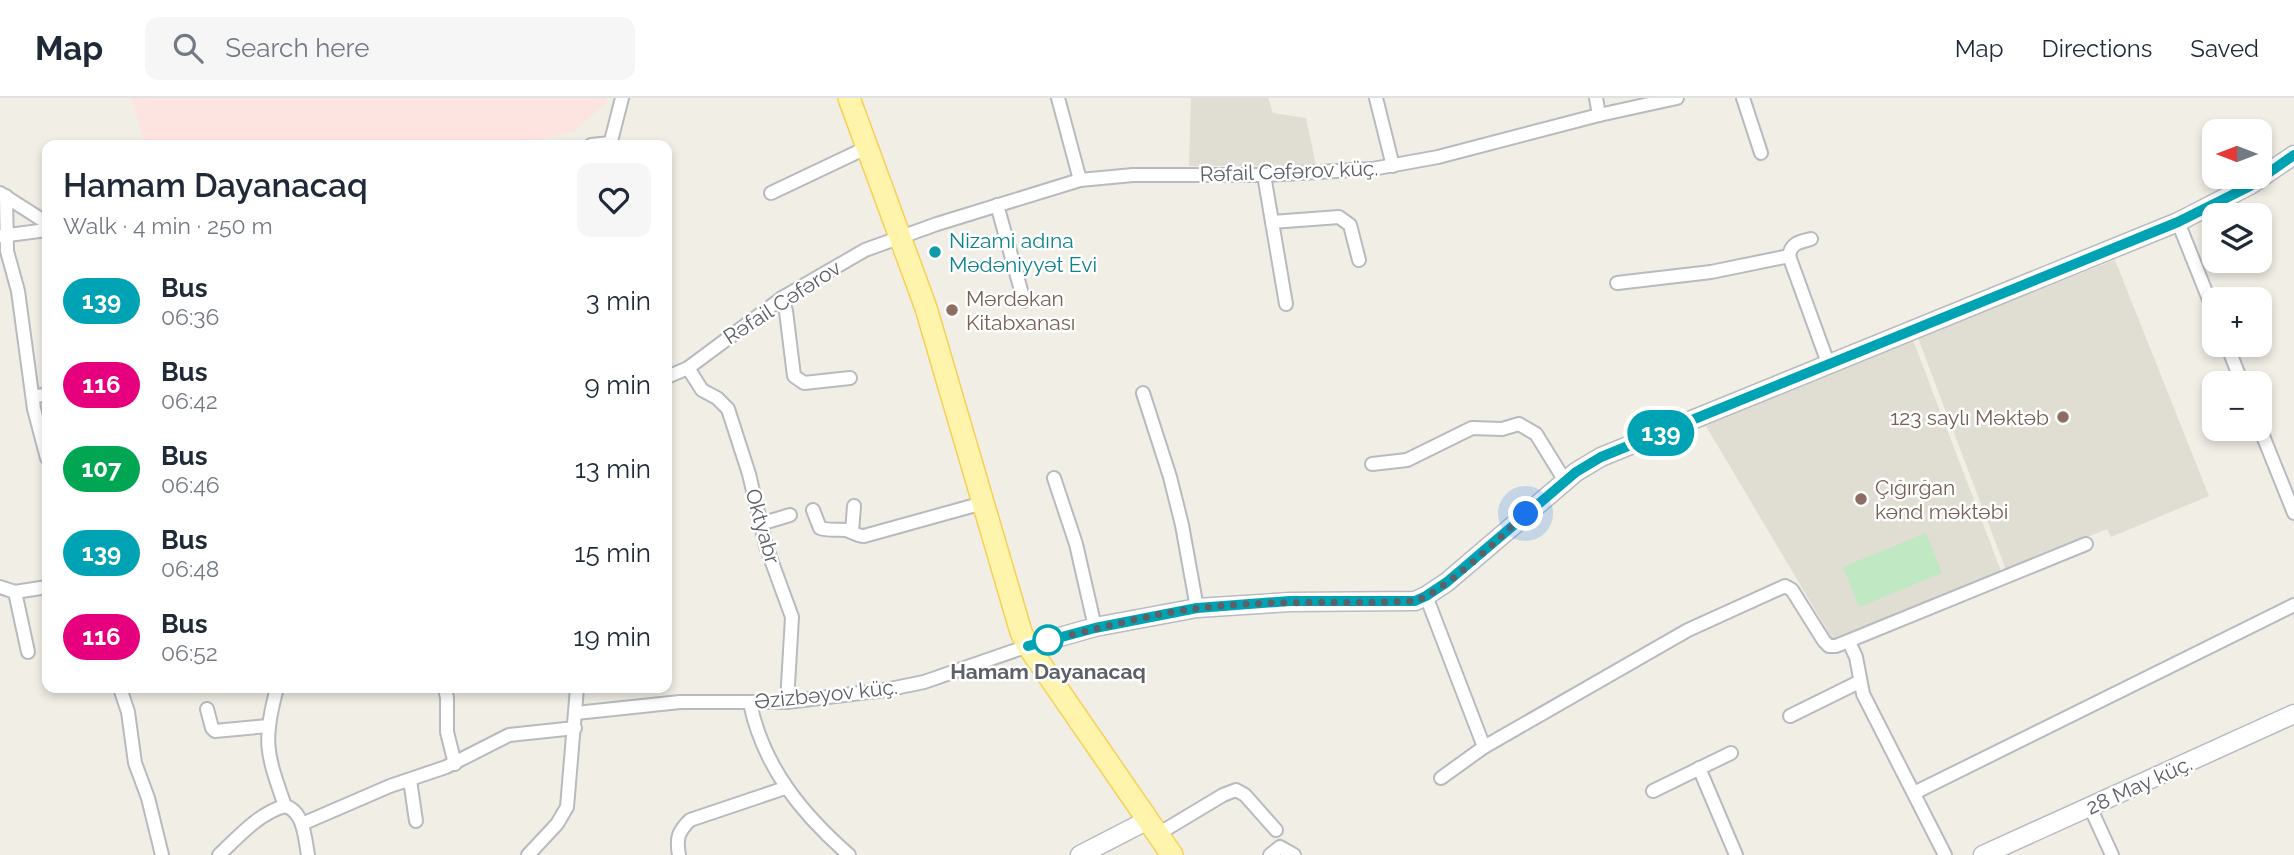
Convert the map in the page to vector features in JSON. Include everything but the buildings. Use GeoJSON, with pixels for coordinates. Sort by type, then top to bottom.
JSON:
{"type":"FeatureCollection","features":[{"type":"Feature","properties":{"kind":"main road"},"geometry":{"type":"LineString","coordinates":[[849,98],[902,236],[932,328],[1018,624],[1028,646],[1172,855]]}},
{"type":"Feature","properties":{"kind":"street"},"geometry":{"type":"LineString","coordinates":[[611,140],[622,98]]}},
{"type":"Feature","properties":{"kind":"street"},"geometry":{"type":"LineString","coordinates":[[1058,98],[1080,180]]}},
{"type":"Feature","properties":{"kind":"street"},"geometry":{"type":"LineString","coordinates":[[1376,98],[1393,166]]}},
{"type":"Feature","properties":{"kind":"street"},"geometry":{"type":"LineString","coordinates":[[1596,98],[1599,116]]}},
{"type":"Feature","properties":{"kind":"street","name":"Rəfail Cəfərov küç."},"geometry":{"type":"LineString","coordinates":[[902,236],[1080,180],[1133,175],[1351,172],[1393,166],[1500,142],[1677,98]]}},
{"type":"Feature","properties":{"kind":"street"},"geometry":{"type":"LineString","coordinates":[[1743,98],[1761,153]]}},
{"type":"Feature","properties":{"kind":"street"},"geometry":{"type":"LineString","coordinates":[[771,193],[868,147]]}},
{"type":"Feature","properties":{"kind":"street"},"geometry":{"type":"LineString","coordinates":[[1028,646],[1095,628],[1197,608],[1290,601],[1415,601],[1447,582],[1576,472],[1601,457],[2178,222],[2250,186],[2293,158]]}},
{"type":"Feature","properties":{"kind":"street"},"geometry":{"type":"LineString","coordinates":[[1264,175],[1286,304]]}},
{"type":"Feature","properties":{"kind":"street"},"geometry":{"type":"LineString","coordinates":[[3,194],[42,220]]}},
{"type":"Feature","properties":{"kind":"street"},"geometry":{"type":"LineString","coordinates":[[3,194],[3,236],[18,291],[33,397],[42,436]]}},
{"type":"Feature","properties":{"kind":"street"},"geometry":{"type":"LineString","coordinates":[[997,205],[1024,301]]}},
{"type":"Feature","properties":{"kind":"street"},"geometry":{"type":"LineString","coordinates":[[1272,222],[1339,217],[1350,225],[1359,260]]}},
{"type":"Feature","properties":{"kind":"street"},"geometry":{"type":"LineString","coordinates":[[2178,222],[2204,287]]}},
{"type":"Feature","properties":{"kind":"street"},"geometry":{"type":"LineString","coordinates":[[3,236],[42,231]]}},
{"type":"Feature","properties":{"kind":"street","name":"Rəfail Cəfərov"},"geometry":{"type":"LineString","coordinates":[[672,375],[688,368],[782,298],[856,255],[902,236]]}},
{"type":"Feature","properties":{"kind":"street"},"geometry":{"type":"LineString","coordinates":[[1811,239],[1795,243],[1790,248],[1789,256],[1828,363]]}},
{"type":"Feature","properties":{"kind":"street"},"geometry":{"type":"LineString","coordinates":[[1616,283],[1710,272],[1789,256]]}},
{"type":"Feature","properties":{"kind":"street"},"geometry":{"type":"LineString","coordinates":[[782,298],[794,376],[804,383],[850,378]]}},
{"type":"Feature","properties":{"kind":"street","name":"Oktyabr"},"geometry":{"type":"LineString","coordinates":[[688,368],[702,390],[717,398],[728,409],[749,474],[761,524],[792,617],[787,702]]}},
{"type":"Feature","properties":{"kind":"street"},"geometry":{"type":"LineString","coordinates":[[1143,393],[1170,477],[1197,608]]}},
{"type":"Feature","properties":{"kind":"street"},"geometry":{"type":"LineString","coordinates":[[33,397],[42,395]]}},
{"type":"Feature","properties":{"kind":"street"},"geometry":{"type":"LineString","coordinates":[[1372,464],[1407,460],[1472,428],[1502,429],[1519,424],[1536,434],[1565,481]]}},
{"type":"Feature","properties":{"kind":"street"},"geometry":{"type":"LineString","coordinates":[[2265,441],[2294,513]]}},
{"type":"Feature","properties":{"kind":"street"},"geometry":{"type":"LineString","coordinates":[[1054,478],[1076,544],[1095,628]]}},
{"type":"Feature","properties":{"kind":"street"},"geometry":{"type":"LineString","coordinates":[[813,510],[820,527],[864,536],[983,503]]}},
{"type":"Feature","properties":{"kind":"street"},"geometry":{"type":"LineString","coordinates":[[852,532],[853,506]]}},
{"type":"Feature","properties":{"kind":"street"},"geometry":{"type":"LineString","coordinates":[[761,524],[790,515]]}},
{"type":"Feature","properties":{"kind":"street"},"geometry":{"type":"LineString","coordinates":[[1441,778],[1483,747],[1688,630],[1785,586],[1792,590],[1824,641],[1829,646],[1836,646],[2086,544]]}},
{"type":"Feature","properties":{"kind":"street"},"geometry":{"type":"LineString","coordinates":[[0,587],[15,593],[42,588]]}},
{"type":"Feature","properties":{"kind":"street"},"geometry":{"type":"LineString","coordinates":[[15,593],[29,652]]}},
{"type":"Feature","properties":{"kind":"street"},"geometry":{"type":"LineString","coordinates":[[1426,596],[1483,747]]}},
{"type":"Feature","properties":{"kind":"street"},"geometry":{"type":"LineString","coordinates":[[1914,793],[2294,605]]}},
{"type":"Feature","properties":{"kind":"street"},"geometry":{"type":"LineString","coordinates":[[1849,642],[1856,657],[1863,694],[1945,855]]}},
{"type":"Feature","properties":{"kind":"street","name":"Əzizbəyov küç."},"geometry":{"type":"LineString","coordinates":[[576,713],[680,702],[787,702],[902,687],[1028,646]]}},
{"type":"Feature","properties":{"kind":"street"},"geometry":{"type":"LineString","coordinates":[[1790,716],[1859,682]]}},
{"type":"Feature","properties":{"kind":"street"},"geometry":{"type":"LineString","coordinates":[[122,693],[128,712],[135,763],[148,798],[162,855]]}},
{"type":"Feature","properties":{"kind":"street"},"geometry":{"type":"LineString","coordinates":[[276,693],[268,726],[269,760],[285,806]]}},
{"type":"Feature","properties":{"kind":"street"},"geometry":{"type":"LineString","coordinates":[[447,693],[447,733],[455,764]]}},
{"type":"Feature","properties":{"kind":"street"},"geometry":{"type":"LineString","coordinates":[[528,855],[558,824],[567,807],[577,693]]}},
{"type":"Feature","properties":{"kind":"street"},"geometry":{"type":"LineString","coordinates":[[750,703],[761,741],[785,788],[812,820],[849,855]]}},
{"type":"Feature","properties":{"kind":"street"},"geometry":{"type":"LineString","coordinates":[[207,709],[215,731],[268,726]]}},
{"type":"Feature","properties":{"kind":"street","name":"28 May küç."},"geometry":{"type":"LineString","coordinates":[[1983,855],[2294,714]]}},
{"type":"Feature","properties":{"kind":"street"},"geometry":{"type":"LineString","coordinates":[[302,824],[390,786],[455,764],[509,735],[575,728]]}},
{"type":"Feature","properties":{"kind":"street"},"geometry":{"type":"LineString","coordinates":[[1653,791],[1731,753]]}},
{"type":"Feature","properties":{"kind":"street"},"geometry":{"type":"LineString","coordinates":[[1699,768],[1736,855]]}},
{"type":"Feature","properties":{"kind":"street"},"geometry":{"type":"LineString","coordinates":[[410,780],[416,821]]}},
{"type":"Feature","properties":{"kind":"street"},"geometry":{"type":"LineString","coordinates":[[680,855],[677,837],[690,820],[785,788]]}},
{"type":"Feature","properties":{"kind":"street"},"geometry":{"type":"LineString","coordinates":[[1080,855],[1153,827],[1236,790],[1245,795],[1276,830]]}},
{"type":"Feature","properties":{"kind":"street"},"geometry":{"type":"LineString","coordinates":[[219,855],[248,828],[274,810],[285,806],[294,810],[302,824],[308,855]]}},
{"type":"Feature","properties":{"kind":"street"},"geometry":{"type":"LineString","coordinates":[[2090,807],[2112,855]]}},
{"type":"Feature","properties":{"kind":"street"},"geometry":{"type":"LineString","coordinates":[[1270,855],[1280,847],[1294,855]]}},
{"type":"Feature","properties":{"kind":"shaded area"},"geometry":{"type":"Polygon","coordinates":[[[132,98],[607,98],[607,102],[575,131],[537,140],[144,140],[132,98]]]}},
{"type":"Feature","properties":{"kind":"shaded area"},"geometry":{"type":"Polygon","coordinates":[[[1191,98],[1268,98],[1273,113],[1306,118],[1316,166],[1189,166],[1191,98]]]}},
{"type":"Feature","properties":{"kind":"shaded area","name":"123 saylı Məktəb"},"geometry":{"type":"Polygon","coordinates":[[[2115,260],[2209,496],[2111,537],[2107,529],[2006,570],[1918,338],[2115,260]]]}},
{"type":"Feature","properties":{"kind":"shaded area","name":"Çığırğan kənd məktəbi"},"geometry":{"type":"Polygon","coordinates":[[[1913,340],[2001,571],[1833,640],[1706,426],[1913,340]]]}},
{"type":"Feature","properties":{"kind":"green space"},"geometry":{"type":"Polygon","coordinates":[[[1926,533],[1942,573],[1859,607],[1843,567],[1926,533]]]}},
{"type":"Feature","properties":{"kind":"bus line","name":"139"},"geometry":{"type":"LineString","coordinates":[[1028,646],[1095,628],[1197,608],[1290,601],[1415,601],[1447,582],[1576,472],[1601,457],[2178,222],[2250,186],[2294,155]]}},
{"type":"Feature","properties":{"kind":"place","name":"Nizami adına Mədəniyyət Evi"},"geometry":{"type":"Point","coordinates":[935,252]}},
{"type":"Feature","properties":{"kind":"place","name":"Mərdəkan Kitabxanası"},"geometry":{"type":"Point","coordinates":[952,310]}},
{"type":"Feature","properties":{"kind":"place","name":"123 saylı Məktəb"},"geometry":{"type":"Point","coordinates":[2063,417]}},
{"type":"Feature","properties":{"kind":"place","name":"Çığırğan kənd məktəbi"},"geometry":{"type":"Point","coordinates":[1861,499]}},
{"type":"Feature","properties":{"kind":"place","name":"Hamam Dayanacaq"},"geometry":{"type":"Point","coordinates":[1048,640]}},
{"type":"Feature","properties":{"kind":"route"},"geometry":{"type":"LineString","coordinates":[[1048,640],[1197,608],[1290,601],[1415,601],[1447,582],[1526,514]]}}]}
